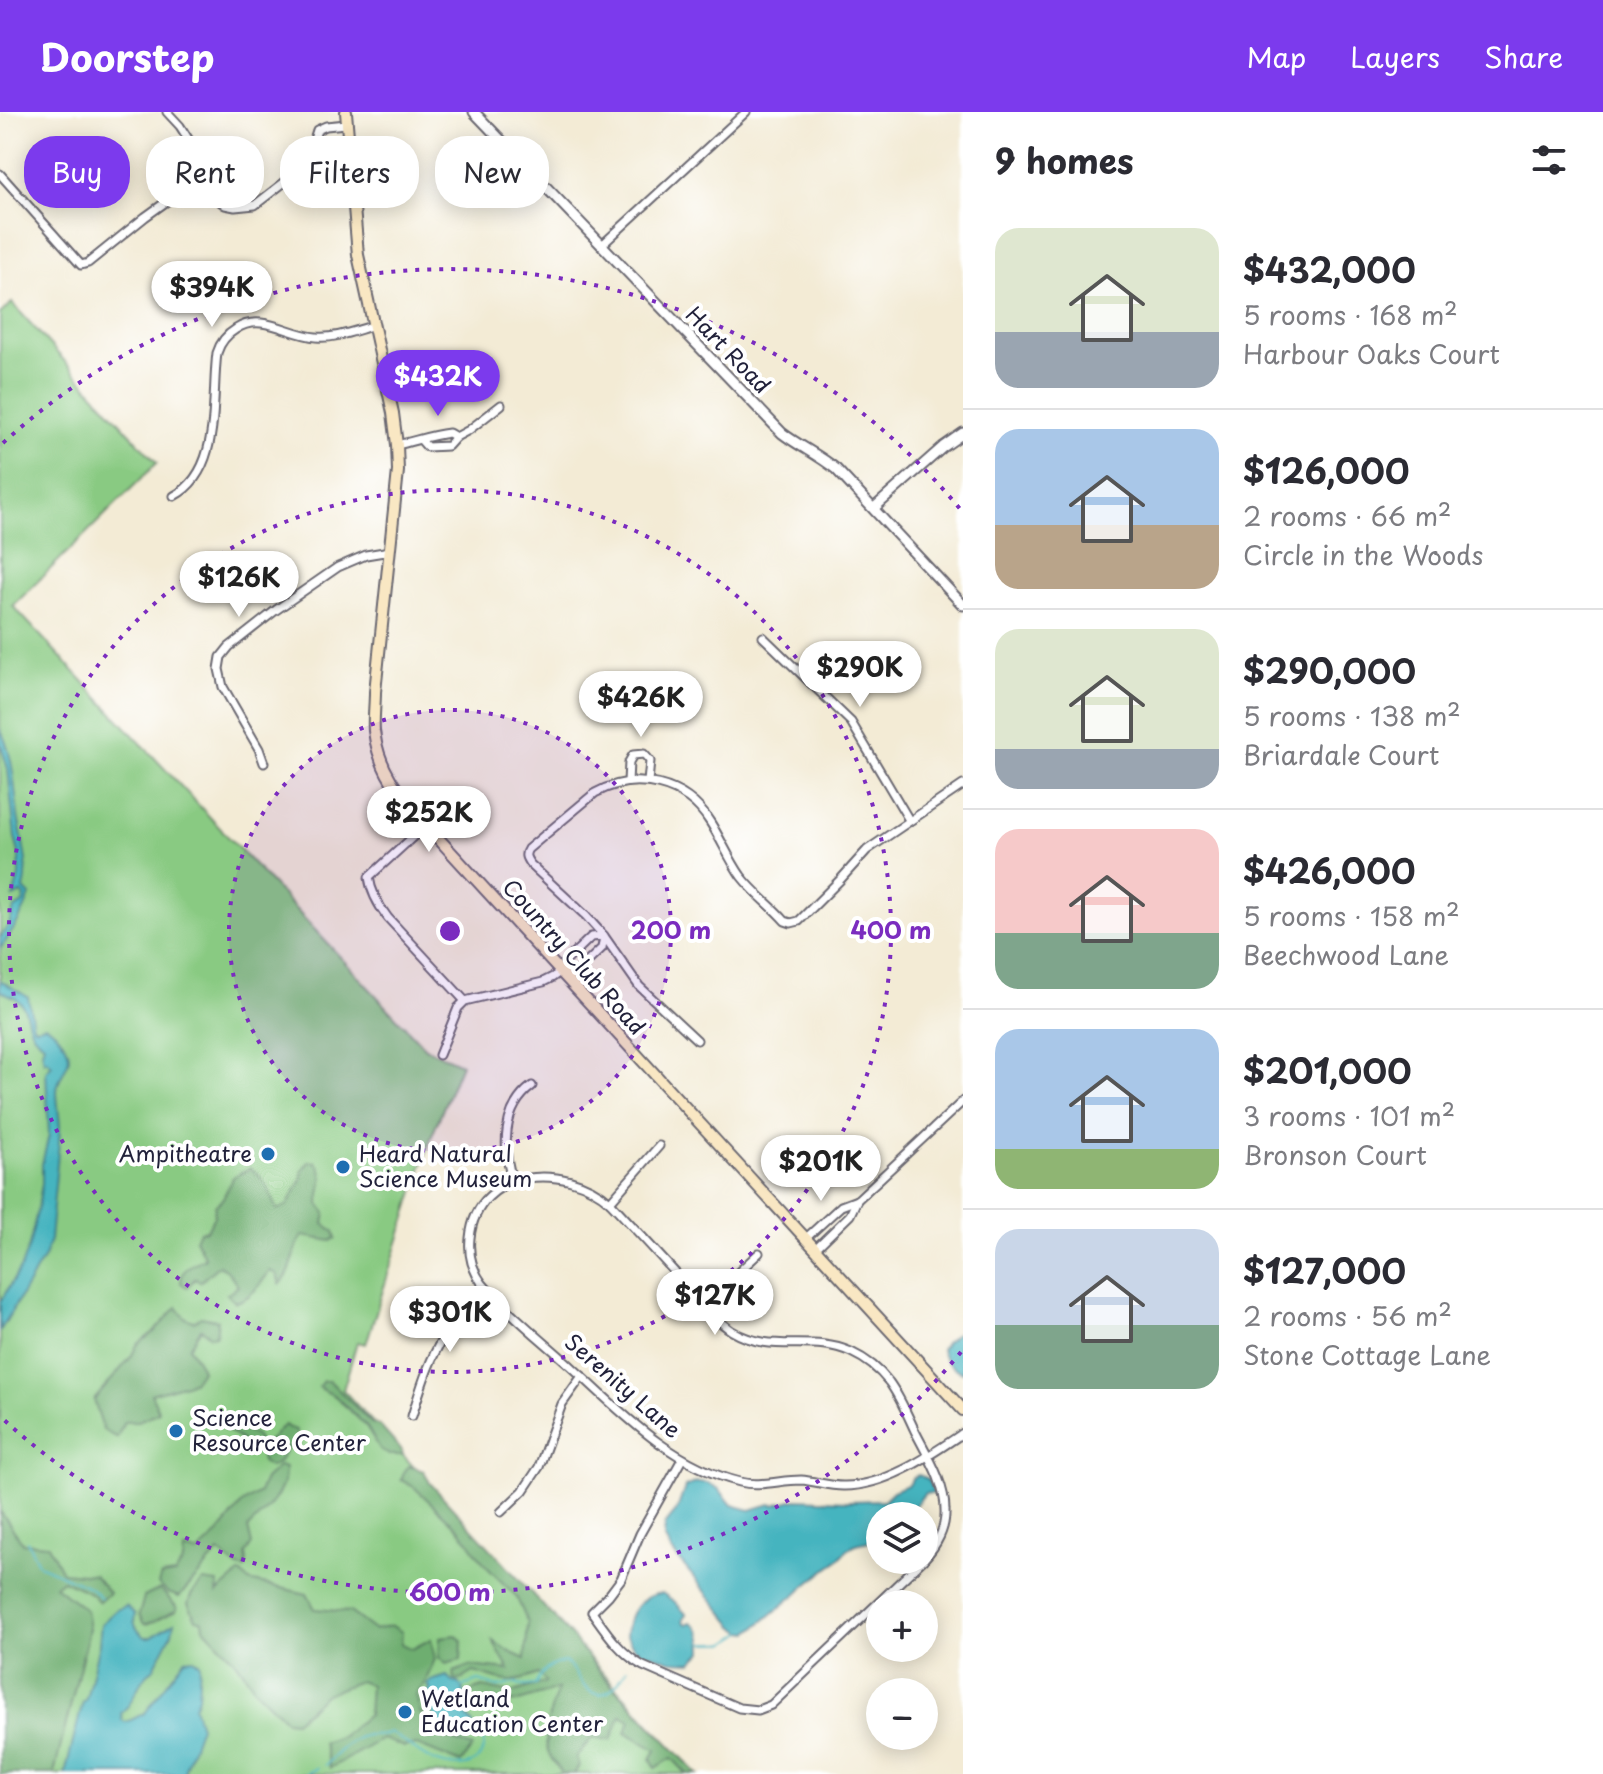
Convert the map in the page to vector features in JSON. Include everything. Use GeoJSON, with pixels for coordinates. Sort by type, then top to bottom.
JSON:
{"type":"FeatureCollection","features":[{"type":"Feature","properties":{"kind":"main road","name":"Country Club Road"},"geometry":{"type":"LineString","coordinates":[[346,118],[358,255],[393,413],[397,445],[398,471],[375,692],[374,729],[379,760],[394,788],[426,825],[963,1410]]}},
{"type":"Feature","properties":{"kind":"street"},"geometry":{"type":"LineString","coordinates":[[167,112],[186,136]]}},
{"type":"Feature","properties":{"kind":"street","name":"Hart Road"},"geometry":{"type":"LineString","coordinates":[[474,112],[782,433],[827,462],[963,605]]}},
{"type":"Feature","properties":{"kind":"street"},"geometry":{"type":"LineString","coordinates":[[602,245],[746,112]]}},
{"type":"Feature","properties":{"kind":"street"},"geometry":{"type":"LineString","coordinates":[[264,200],[302,167],[317,130],[346,118]]}},
{"type":"Feature","properties":{"kind":"street"},"geometry":{"type":"LineString","coordinates":[[0,174],[81,265],[88,263],[158,208]]}},
{"type":"Feature","properties":{"kind":"street"},"geometry":{"type":"LineString","coordinates":[[174,496],[184,491],[190,483],[208,447],[213,426],[217,353],[227,336],[242,325],[259,322],[315,337],[329,337],[372,326]]}},
{"type":"Feature","properties":{"kind":"street"},"geometry":{"type":"LineString","coordinates":[[397,445],[421,440],[427,447],[448,446],[501,405]]}},
{"type":"Feature","properties":{"kind":"street"},"geometry":{"type":"LineString","coordinates":[[874,508],[963,433]]}},
{"type":"Feature","properties":{"kind":"street"},"geometry":{"type":"LineString","coordinates":[[264,763],[223,687],[219,669],[221,657],[229,647],[276,610],[338,567],[366,555],[390,551]]}},
{"type":"Feature","properties":{"kind":"street"},"geometry":{"type":"LineString","coordinates":[[763,637],[851,722],[909,820]]}},
{"type":"Feature","properties":{"kind":"street"},"geometry":{"type":"LineString","coordinates":[[628,782],[629,762],[633,755],[644,754],[650,761],[648,782]]}},
{"type":"Feature","properties":{"kind":"street"},"geometry":{"type":"LineString","coordinates":[[697,1040],[639,986],[604,936],[540,874],[525,853],[603,788],[628,782],[656,783],[677,790],[698,806],[749,885],[785,921],[791,923],[799,921],[816,905],[867,850],[963,785]]}},
{"type":"Feature","properties":{"kind":"street"},"geometry":{"type":"LineString","coordinates":[[426,825],[369,877],[373,895],[388,918],[465,1001]]}},
{"type":"Feature","properties":{"kind":"street"},"geometry":{"type":"LineString","coordinates":[[439,1055],[458,1008],[465,1001],[543,982],[562,973],[576,973],[602,948],[604,936]]}},
{"type":"Feature","properties":{"kind":"street"},"geometry":{"type":"LineString","coordinates":[[562,973],[566,961],[591,937],[604,936]]}},
{"type":"Feature","properties":{"kind":"street"},"geometry":{"type":"LineString","coordinates":[[532,1086],[518,1099],[507,1129],[505,1151],[513,1182],[538,1176],[566,1179],[595,1190],[610,1202],[729,1328],[753,1340],[772,1344],[829,1345],[865,1359],[893,1387],[941,1485],[945,1513],[938,1541]]}},
{"type":"Feature","properties":{"kind":"street"},"geometry":{"type":"LineString","coordinates":[[815,1249],[850,1215],[857,1200],[963,1101]]}},
{"type":"Feature","properties":{"kind":"street"},"geometry":{"type":"LineString","coordinates":[[610,1202],[659,1146]]}},
{"type":"Feature","properties":{"kind":"street","name":"Serenity Lane"},"geometry":{"type":"LineString","coordinates":[[513,1182],[487,1198],[472,1226],[471,1258],[477,1275],[487,1289],[652,1439],[682,1459],[743,1483],[801,1480],[857,1486],[879,1480],[928,1457],[963,1433]]}},
{"type":"Feature","properties":{"kind":"street"},"geometry":{"type":"LineString","coordinates":[[805,1239],[841,1206],[857,1200]]}},
{"type":"Feature","properties":{"kind":"street"},"geometry":{"type":"LineString","coordinates":[[704,1304],[759,1253]]}},
{"type":"Feature","properties":{"kind":"street"},"geometry":{"type":"LineString","coordinates":[[412,1416],[428,1366],[441,1339],[459,1314],[487,1289]]}},
{"type":"Feature","properties":{"kind":"street"},"geometry":{"type":"LineString","coordinates":[[501,1512],[536,1473],[558,1412],[582,1376]]}},
{"type":"Feature","properties":{"kind":"street"},"geometry":{"type":"LineString","coordinates":[[682,1459],[640,1534],[621,1579],[592,1612],[617,1646],[638,1663],[734,1706],[758,1710],[775,1702],[909,1574]]}},
{"type":"Feature","properties":{"kind":"green space"},"geometry":{"type":"Polygon","coordinates":[[[12,303],[157,463],[13,606],[425,1048],[461,1064],[431,1138],[366,1344],[357,1342],[343,1390],[696,1774],[0,1774],[0,314],[12,303]]]}},
{"type":"Feature","properties":{"kind":"green space"},"geometry":{"type":"Polygon","coordinates":[[[309,1162],[316,1162],[322,1172],[319,1204],[326,1213],[324,1224],[334,1231],[336,1238],[331,1241],[303,1236],[296,1247],[288,1274],[280,1284],[277,1274],[270,1271],[250,1294],[235,1302],[227,1294],[238,1286],[227,1270],[219,1265],[200,1282],[196,1278],[187,1287],[181,1283],[185,1270],[205,1258],[195,1239],[199,1232],[207,1230],[215,1206],[223,1198],[233,1177],[250,1168],[255,1171],[267,1186],[277,1210],[287,1206],[309,1162]]]}},
{"type":"Feature","properties":{"kind":"green space"},"geometry":{"type":"Polygon","coordinates":[[[177,1307],[185,1318],[194,1321],[201,1317],[218,1320],[216,1335],[211,1336],[201,1329],[189,1347],[202,1369],[193,1382],[151,1394],[159,1412],[136,1422],[124,1422],[117,1438],[103,1430],[94,1400],[131,1357],[137,1345],[177,1307]]]}},
{"type":"Feature","properties":{"kind":"green space"},"geometry":{"type":"Polygon","coordinates":[[[323,1381],[330,1381],[371,1423],[380,1426],[403,1455],[389,1455],[380,1449],[366,1426],[335,1396],[321,1389],[319,1386],[323,1381]]]}},
{"type":"Feature","properties":{"kind":"green space"},"geometry":{"type":"Polygon","coordinates":[[[221,1420],[256,1436],[258,1442],[254,1444],[257,1451],[253,1454],[241,1440],[219,1425],[221,1420]]]}},
{"type":"Feature","properties":{"kind":"green space"},"geometry":{"type":"Polygon","coordinates":[[[285,1425],[296,1430],[298,1446],[293,1449],[288,1446],[278,1463],[270,1467],[262,1462],[265,1444],[285,1425]]]}},
{"type":"Feature","properties":{"kind":"green space"},"geometry":{"type":"Polygon","coordinates":[[[279,1466],[285,1468],[285,1477],[278,1494],[248,1528],[252,1545],[246,1553],[245,1569],[237,1567],[219,1552],[179,1597],[158,1584],[161,1576],[175,1574],[183,1561],[184,1550],[197,1553],[216,1536],[242,1504],[259,1493],[265,1479],[279,1466]]]}},
{"type":"Feature","properties":{"kind":"green space"},"geometry":{"type":"Polygon","coordinates":[[[409,1466],[424,1471],[430,1483],[572,1637],[602,1675],[698,1774],[687,1774],[672,1758],[656,1768],[651,1759],[656,1750],[626,1732],[630,1720],[621,1715],[611,1740],[592,1738],[576,1757],[579,1766],[574,1774],[562,1774],[549,1755],[546,1744],[548,1719],[558,1689],[516,1702],[490,1706],[468,1699],[468,1692],[483,1687],[511,1693],[546,1682],[538,1674],[506,1681],[474,1672],[455,1680],[454,1672],[470,1666],[509,1670],[493,1641],[525,1659],[528,1623],[516,1596],[486,1566],[461,1531],[414,1487],[401,1480],[409,1466]]]}},
{"type":"Feature","properties":{"kind":"green space"},"geometry":{"type":"Polygon","coordinates":[[[0,1511],[23,1543],[48,1545],[62,1572],[94,1575],[109,1593],[99,1602],[92,1594],[63,1580],[55,1586],[86,1610],[89,1629],[54,1774],[0,1774],[0,1511]]]}},
{"type":"Feature","properties":{"kind":"green space"},"geometry":{"type":"Polygon","coordinates":[[[240,1573],[249,1581],[307,1594],[315,1609],[350,1612],[374,1630],[392,1626],[402,1632],[401,1644],[412,1649],[431,1639],[435,1659],[424,1685],[416,1695],[421,1714],[429,1714],[433,1734],[473,1747],[461,1763],[417,1745],[404,1747],[382,1739],[330,1768],[323,1743],[342,1736],[368,1715],[370,1685],[359,1681],[326,1694],[295,1721],[285,1720],[257,1692],[238,1664],[204,1628],[203,1621],[196,1619],[188,1604],[191,1595],[203,1581],[218,1583],[217,1593],[240,1573]]]}},
{"type":"Feature","properties":{"kind":"green space"},"geometry":{"type":"Polygon","coordinates":[[[160,1589],[177,1607],[176,1611],[144,1624],[139,1615],[144,1597],[160,1589]]]}},
{"type":"Feature","properties":{"kind":"green space"},"geometry":{"type":"Polygon","coordinates":[[[456,1635],[462,1641],[461,1660],[446,1664],[439,1658],[440,1637],[456,1635]]]}},
{"type":"Feature","properties":{"kind":"water"},"geometry":{"type":"Polygon","coordinates":[[[0,729],[13,771],[26,861],[24,889],[30,895],[0,949],[0,938],[9,925],[14,909],[23,903],[25,896],[21,893],[13,897],[19,876],[19,853],[0,729]]]}},
{"type":"Feature","properties":{"kind":"water"},"geometry":{"type":"Polygon","coordinates":[[[0,980],[28,997],[33,1026],[45,1025],[53,1030],[64,1043],[69,1056],[57,1091],[60,1130],[50,1240],[44,1257],[0,1331],[0,1302],[21,1267],[37,1212],[42,1164],[49,1135],[46,1071],[52,1065],[47,1060],[44,1062],[44,1044],[30,1028],[23,1005],[0,991],[0,980]]]}},
{"type":"Feature","properties":{"kind":"water"},"geometry":{"type":"Polygon","coordinates":[[[963,1329],[963,1372],[949,1364],[941,1350],[963,1329]]]}},
{"type":"Feature","properties":{"kind":"water"},"geometry":{"type":"Polygon","coordinates":[[[918,1475],[928,1479],[934,1494],[925,1493],[918,1502],[866,1502],[866,1542],[850,1548],[749,1633],[734,1626],[671,1550],[664,1537],[665,1525],[677,1510],[685,1487],[697,1482],[708,1483],[719,1489],[732,1505],[750,1510],[796,1499],[884,1500],[893,1491],[910,1484],[912,1478],[918,1475]]]}},
{"type":"Feature","properties":{"kind":"water"},"geometry":{"type":"Polygon","coordinates":[[[662,1593],[686,1614],[684,1623],[691,1622],[700,1632],[703,1651],[692,1662],[644,1655],[626,1635],[636,1607],[647,1597],[662,1593]]]}},
{"type":"Feature","properties":{"kind":"water"},"geometry":{"type":"Polygon","coordinates":[[[126,1606],[135,1614],[136,1627],[145,1637],[151,1637],[174,1623],[154,1668],[142,1680],[129,1705],[121,1713],[122,1720],[125,1722],[145,1713],[185,1659],[193,1658],[200,1663],[198,1697],[194,1707],[200,1726],[185,1774],[65,1774],[86,1699],[101,1624],[116,1610],[126,1606]]]}},
{"type":"Feature","properties":{"kind":"water"},"geometry":{"type":"Polygon","coordinates":[[[447,1676],[464,1691],[464,1708],[475,1728],[472,1737],[463,1740],[441,1727],[432,1710],[427,1684],[447,1676]]]}},
{"type":"Feature","properties":{"kind":"waterway"},"geometry":{"type":"LineString","coordinates":[[27,1541],[39,1565],[91,1588],[101,1598]]}},
{"type":"Feature","properties":{"kind":"waterway"},"geometry":{"type":"LineString","coordinates":[[704,1643],[726,1643],[743,1632]]}},
{"type":"Feature","properties":{"kind":"waterway"},"geometry":{"type":"LineString","coordinates":[[460,1687],[479,1681],[498,1687],[516,1683],[535,1685],[547,1669],[565,1662],[586,1688],[599,1694],[610,1690],[627,1669]]}},
{"type":"Feature","properties":{"kind":"waterway"},"geometry":{"type":"LineString","coordinates":[[325,1765],[352,1741],[390,1732],[436,1761],[466,1765],[480,1756],[483,1747],[483,1734],[476,1728]]}},
{"type":"Feature","properties":{"kind":"waterway"},"geometry":{"type":"LineString","coordinates":[[306,1774],[317,1768]]}},
{"type":"Feature","properties":{"kind":"place","name":"Ampitheatre"},"geometry":{"type":"Point","coordinates":[268,1154]}},
{"type":"Feature","properties":{"kind":"place","name":"Heard Natural Science Museum"},"geometry":{"type":"Point","coordinates":[343,1167]}},
{"type":"Feature","properties":{"kind":"place","name":"Science Resource Center"},"geometry":{"type":"Point","coordinates":[176,1431]}},
{"type":"Feature","properties":{"kind":"place","name":"Wetland Education Center"},"geometry":{"type":"Point","coordinates":[405,1712]}}]}
